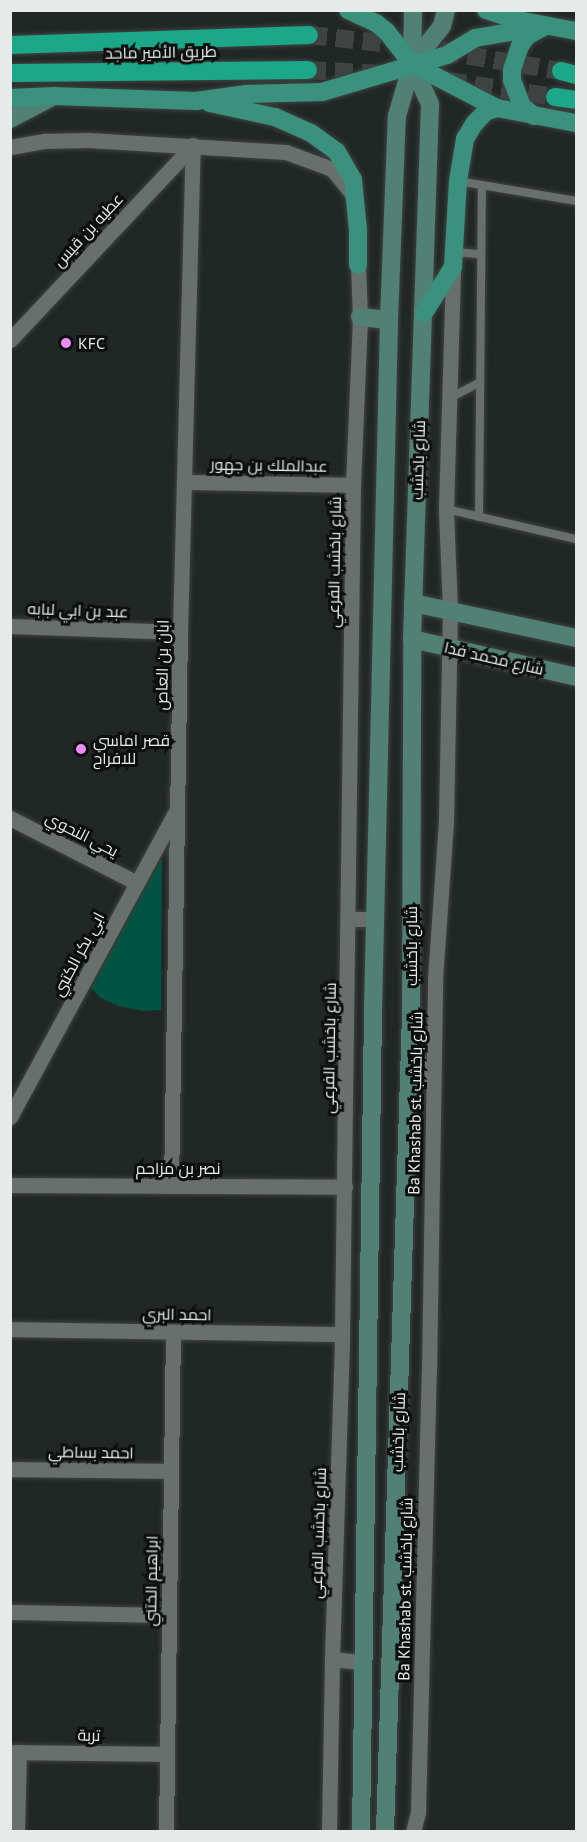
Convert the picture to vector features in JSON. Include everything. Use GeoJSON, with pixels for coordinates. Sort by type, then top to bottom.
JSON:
{"type":"FeatureCollection","features":[{"type":"Feature","properties":{"kind":"highway","name":"طريق الأمير ماجد"},"geometry":{"type":"LineString","coordinates":[[10,45],[309,35]]}},
{"type":"Feature","properties":{"kind":"highway","name":"طريق الأمير ماجد"},"geometry":{"type":"LineString","coordinates":[[14,74],[308,70]]}},
{"type":"Feature","properties":{"kind":"highway"},"geometry":{"type":"LineString","coordinates":[[555,97],[576,100]]}},
{"type":"Feature","properties":{"kind":"main road"},"geometry":{"type":"LineString","coordinates":[[348,10],[366,18],[387,32],[412,64],[497,108],[576,123]]}},
{"type":"Feature","properties":{"kind":"main road","name":"شارع باخشب"},"geometry":{"type":"LineString","coordinates":[[361,1832],[375,919],[389,320],[397,116],[412,64],[413,10]]}},
{"type":"Feature","properties":{"kind":"main road","name":"شارع باخشب"},"geometry":{"type":"LineString","coordinates":[[412,64],[442,26],[446,10]]}},
{"type":"Feature","properties":{"kind":"main road"},"geometry":{"type":"LineString","coordinates":[[486,10],[546,26],[576,31]]}},
{"type":"Feature","properties":{"kind":"main road"},"geometry":{"type":"LineString","coordinates":[[196,101],[245,94],[322,92],[344,88],[412,64],[447,55],[475,38],[546,26]]}},
{"type":"Feature","properties":{"kind":"main road"},"geometry":{"type":"LineString","coordinates":[[534,116],[522,106],[512,80],[513,59],[527,36],[546,26]]}},
{"type":"Feature","properties":{"kind":"main road","name":"شارع باخشب"},"geometry":{"type":"LineString","coordinates":[[386,1832],[411,1016],[412,639],[430,104],[412,64]]}},
{"type":"Feature","properties":{"kind":"main road"},"geometry":{"type":"LineString","coordinates":[[10,119],[54,96]]}},
{"type":"Feature","properties":{"kind":"main road"},"geometry":{"type":"LineString","coordinates":[[10,98],[54,96],[196,101],[275,117],[311,133],[337,152],[353,180],[357,208],[358,265]]}},
{"type":"Feature","properties":{"kind":"main road"},"geometry":{"type":"LineString","coordinates":[[424,313],[454,260],[458,181],[465,139],[485,112],[497,108]]}},
{"type":"Feature","properties":{"kind":"main road"},"geometry":{"type":"LineString","coordinates":[[360,317],[389,320]]}},
{"type":"Feature","properties":{"kind":"main road"},"geometry":{"type":"LineString","coordinates":[[413,603],[450,609],[576,638]]}},
{"type":"Feature","properties":{"kind":"main road","name":"شارع محمد فدا"},"geometry":{"type":"LineString","coordinates":[[412,639],[576,677]]}},
{"type":"Feature","properties":{"kind":"street"},"geometry":{"type":"LineString","coordinates":[[10,147],[45,141],[88,140],[286,152],[332,169],[352,194],[357,208]]}},
{"type":"Feature","properties":{"kind":"street","name":"عطيه بن قيس"},"geometry":{"type":"LineString","coordinates":[[10,340],[193,145]]}},
{"type":"Feature","properties":{"kind":"street","name":"ابان بن العاص"},"geometry":{"type":"LineString","coordinates":[[171,1186],[180,632],[193,145]]}},
{"type":"Feature","properties":{"kind":"street","name":"Ba Khashab st. شارع باخشب"},"geometry":{"type":"LineString","coordinates":[[413,1832],[418,1812],[435,979],[446,820],[450,609],[446,509],[454,260]]}},
{"type":"Feature","properties":{"kind":"street","name":"شارع باخشب الفرعي"},"geometry":{"type":"LineString","coordinates":[[329,1832],[345,1187],[353,485],[360,317],[358,265]]}},
{"type":"Feature","properties":{"kind":"street","name":"عبدالملك بن جهور"},"geometry":{"type":"LineString","coordinates":[[184,482],[353,485]]}},
{"type":"Feature","properties":{"kind":"street","name":"عبد بن ابي لبابه"},"geometry":{"type":"LineString","coordinates":[[10,626],[180,632]]}},
{"type":"Feature","properties":{"kind":"street","name":"ابي بكر الكتبي"},"geometry":{"type":"LineString","coordinates":[[10,1117],[177,808]]}},
{"type":"Feature","properties":{"kind":"street","name":"يحي النحوي"},"geometry":{"type":"LineString","coordinates":[[10,818],[137,882]]}},
{"type":"Feature","properties":{"kind":"street"},"geometry":{"type":"LineString","coordinates":[[348,919],[375,919]]}},
{"type":"Feature","properties":{"kind":"street","name":"نصر بن مزاحم"},"geometry":{"type":"LineString","coordinates":[[10,1185],[345,1187]]}},
{"type":"Feature","properties":{"kind":"street","name":"احمد البري"},"geometry":{"type":"LineString","coordinates":[[10,1329],[342,1334]]}},
{"type":"Feature","properties":{"kind":"street","name":"ابراهيم الختني"},"geometry":{"type":"LineString","coordinates":[[166,1832],[173,1332]]}},
{"type":"Feature","properties":{"kind":"street","name":"احمد بساطي"},"geometry":{"type":"LineString","coordinates":[[10,1469],[171,1471]]}},
{"type":"Feature","properties":{"kind":"street"},"geometry":{"type":"LineString","coordinates":[[10,1612],[169,1615]]}},
{"type":"Feature","properties":{"kind":"street"},"geometry":{"type":"LineString","coordinates":[[332,1659],[363,1662]]}},
{"type":"Feature","properties":{"kind":"street"},"geometry":{"type":"LineString","coordinates":[[15,1752],[17,1832]]}},
{"type":"Feature","properties":{"kind":"street","name":"تربة"},"geometry":{"type":"LineString","coordinates":[[15,1752],[167,1754]]}},
{"type":"Feature","properties":{"kind":"lane"},"geometry":{"type":"LineString","coordinates":[[458,181],[576,201]]}},
{"type":"Feature","properties":{"kind":"lane"},"geometry":{"type":"LineString","coordinates":[[479,517],[482,185]]}},
{"type":"Feature","properties":{"kind":"lane"},"geometry":{"type":"LineString","coordinates":[[454,260],[480,254]]}},
{"type":"Feature","properties":{"kind":"lane"},"geometry":{"type":"LineString","coordinates":[[450,398],[480,382]]}},
{"type":"Feature","properties":{"kind":"lane"},"geometry":{"type":"LineString","coordinates":[[446,509],[576,539]]}},
{"type":"Feature","properties":{"kind":"lane"},"geometry":{"type":"LineString","coordinates":[[411,1016],[433,1096]]}},
{"type":"Feature","properties":{"kind":"green space"},"geometry":{"type":"Polygon","coordinates":[[[162,861],[161,1010],[143,1011],[118,1006],[101,998],[91,988],[162,861]]]}},
{"type":"Feature","properties":{"kind":"tunnel"},"geometry":{"type":"LineString","coordinates":[[309,35],[408,46]]}},
{"type":"Feature","properties":{"kind":"tunnel"},"geometry":{"type":"LineString","coordinates":[[441,51],[561,71]]}},
{"type":"Feature","properties":{"kind":"tunnel"},"geometry":{"type":"LineString","coordinates":[[308,70],[381,74]]}},
{"type":"Feature","properties":{"kind":"tunnel"},"geometry":{"type":"LineString","coordinates":[[448,81],[555,97]]}},
{"type":"Feature","properties":{"kind":"place","name":"KFC"},"geometry":{"type":"Point","coordinates":[66,343]}},
{"type":"Feature","properties":{"kind":"place","name":"قصر اماسي للافراح"},"geometry":{"type":"Point","coordinates":[81,749]}}]}
